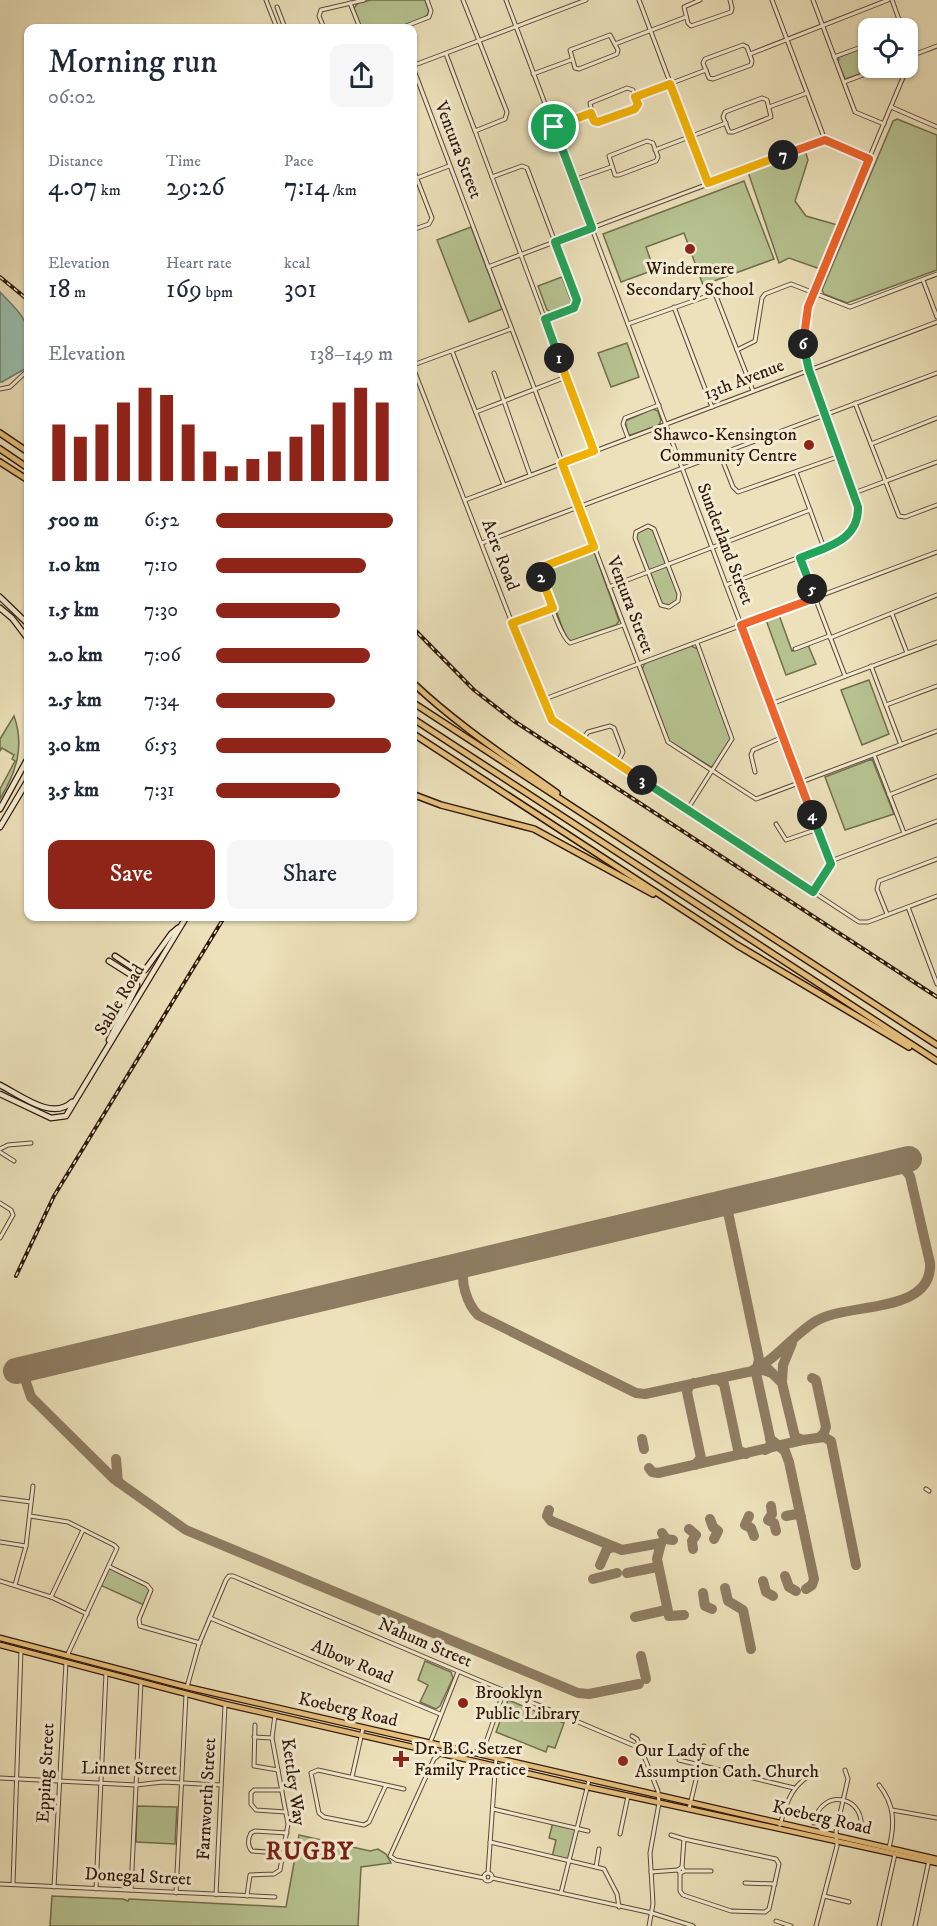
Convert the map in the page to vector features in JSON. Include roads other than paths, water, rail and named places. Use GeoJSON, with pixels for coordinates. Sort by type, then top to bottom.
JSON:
{"type":"FeatureCollection","features":[{"type":"Feature","properties":{"kind":"highway"},"geometry":{"type":"LineString","coordinates":[[2,434],[24,448]]}},
{"type":"Feature","properties":{"kind":"highway"},"geometry":{"type":"LineString","coordinates":[[0,449],[24,465]]}},
{"type":"Feature","properties":{"kind":"highway"},"geometry":{"type":"LineString","coordinates":[[0,462],[24,477]]}},
{"type":"Feature","properties":{"kind":"highway"},"geometry":{"type":"LineString","coordinates":[[417,686],[497,752],[630,844]]}},
{"type":"Feature","properties":{"kind":"highway"},"geometry":{"type":"LineString","coordinates":[[417,705],[937,1045]]}},
{"type":"Feature","properties":{"kind":"highway"},"geometry":{"type":"LineString","coordinates":[[417,721],[937,1062]]}},
{"type":"Feature","properties":{"kind":"highway"},"geometry":{"type":"LineString","coordinates":[[417,736],[788,976],[937,1062]]}},
{"type":"Feature","properties":{"kind":"highway"},"geometry":{"type":"LineString","coordinates":[[417,797],[534,829],[686,912]]}},
{"type":"Feature","properties":{"kind":"main road"},"geometry":{"type":"LineString","coordinates":[[0,597],[24,618]]}},
{"type":"Feature","properties":{"kind":"main road"},"geometry":{"type":"LineString","coordinates":[[0,608],[24,632]]}},
{"type":"Feature","properties":{"kind":"main road"},"geometry":{"type":"LineString","coordinates":[[19,779],[24,767]]}},
{"type":"Feature","properties":{"kind":"main road"},"geometry":{"type":"LineString","coordinates":[[0,809],[24,771]]}},
{"type":"Feature","properties":{"kind":"main road"},"geometry":{"type":"LineString","coordinates":[[0,826],[24,787]]}},
{"type":"Feature","properties":{"kind":"main road","name":"Sable Road"},"geometry":{"type":"LineString","coordinates":[[0,1094],[45,1116],[57,1119],[70,1111],[184,921]]}},
{"type":"Feature","properties":{"kind":"main road"},"geometry":{"type":"LineString","coordinates":[[115,956],[136,970],[145,970],[171,934],[180,927]]}},
{"type":"Feature","properties":{"kind":"main road"},"geometry":{"type":"LineString","coordinates":[[107,1048],[113,1030],[137,987],[136,978],[109,961]]}},
{"type":"Feature","properties":{"kind":"main road","name":"Sable Road"},"geometry":{"type":"LineString","coordinates":[[0,1086],[44,1107],[57,1110],[65,1108],[76,1098]]}},
{"type":"Feature","properties":{"kind":"main road","name":"Koeberg Road"},"geometry":{"type":"LineString","coordinates":[[0,1638],[187,1687],[836,1835],[937,1861]]}},
{"type":"Feature","properties":{"kind":"main road","name":"Koeberg Road"},"geometry":{"type":"LineString","coordinates":[[0,1645],[225,1704],[659,1803],[837,1842],[929,1859]]}},
{"type":"Feature","properties":{"kind":"street"},"geometry":{"type":"LineString","coordinates":[[266,0],[275,24]]}},
{"type":"Feature","properties":{"kind":"street"},"geometry":{"type":"LineString","coordinates":[[322,24],[319,16],[321,10],[364,0]]}},
{"type":"Feature","properties":{"kind":"street"},"geometry":{"type":"LineString","coordinates":[[411,24],[429,17],[431,11],[427,0]]}},
{"type":"Feature","properties":{"kind":"street"},"geometry":{"type":"LineString","coordinates":[[463,0],[507,115],[504,120],[475,131]]}},
{"type":"Feature","properties":{"kind":"street","name":"Sunderland Street"},"geometry":{"type":"LineString","coordinates":[[506,0],[831,864]]}},
{"type":"Feature","properties":{"kind":"street"},"geometry":{"type":"LineString","coordinates":[[417,65],[586,0]]}},
{"type":"Feature","properties":{"kind":"street"},"geometry":{"type":"LineString","coordinates":[[639,0],[708,183]]}},
{"type":"Feature","properties":{"kind":"street"},"geometry":{"type":"LineString","coordinates":[[700,0],[683,9],[691,26],[731,12],[730,0]]}},
{"type":"Feature","properties":{"kind":"street"},"geometry":{"type":"LineString","coordinates":[[772,0],[825,140]]}},
{"type":"Feature","properties":{"kind":"street"},"geometry":{"type":"LineString","coordinates":[[813,0],[855,113],[884,124]]}},
{"type":"Feature","properties":{"kind":"street"},"geometry":{"type":"LineString","coordinates":[[750,54],[890,0],[898,18]]}},
{"type":"Feature","properties":{"kind":"street"},"geometry":{"type":"LineString","coordinates":[[350,3],[358,24]]}},
{"type":"Feature","properties":{"kind":"street"},"geometry":{"type":"LineString","coordinates":[[277,7],[283,24]]}},
{"type":"Feature","properties":{"kind":"street"},"geometry":{"type":"LineString","coordinates":[[615,44],[686,17]]}},
{"type":"Feature","properties":{"kind":"street"},"geometry":{"type":"LineString","coordinates":[[611,35],[618,51],[616,55],[576,69],[571,60],[570,49],[611,35]]}},
{"type":"Feature","properties":{"kind":"street"},"geometry":{"type":"LineString","coordinates":[[746,45],[751,64],[711,79],[706,70],[703,63],[705,59],[746,45]]}},
{"type":"Feature","properties":{"kind":"street"},"geometry":{"type":"LineString","coordinates":[[918,54],[937,46]]}},
{"type":"Feature","properties":{"kind":"street"},"geometry":{"type":"LineString","coordinates":[[834,57],[858,48]]}},
{"type":"Feature","properties":{"kind":"street"},"geometry":{"type":"LineString","coordinates":[[446,54],[594,451]]}},
{"type":"Feature","properties":{"kind":"street"},"geometry":{"type":"LineString","coordinates":[[534,74],[571,60]]}},
{"type":"Feature","properties":{"kind":"street"},"geometry":{"type":"LineString","coordinates":[[635,97],[706,70]]}},
{"type":"Feature","properties":{"kind":"street","name":"Ventura Street"},"geometry":{"type":"LineString","coordinates":[[417,77],[668,742],[756,798],[800,783]]}},
{"type":"Feature","properties":{"kind":"street"},"geometry":{"type":"LineString","coordinates":[[843,82],[858,77]]}},
{"type":"Feature","properties":{"kind":"street"},"geometry":{"type":"LineString","coordinates":[[726,585],[843,540],[855,526],[858,507],[809,370],[803,333],[805,317],[813,292],[903,78]]}},
{"type":"Feature","properties":{"kind":"street"},"geometry":{"type":"LineString","coordinates":[[631,88],[635,97],[638,104],[635,109],[598,122],[594,121],[590,103],[631,88]]}},
{"type":"Feature","properties":{"kind":"street"},"geometry":{"type":"LineString","coordinates":[[769,107],[807,93]]}},
{"type":"Feature","properties":{"kind":"street"},"geometry":{"type":"LineString","coordinates":[[763,98],[766,99],[769,107],[772,114],[770,118],[730,132],[723,116],[725,112],[763,98]]}},
{"type":"Feature","properties":{"kind":"street"},"geometry":{"type":"LineString","coordinates":[[891,107],[937,127]]}},
{"type":"Feature","properties":{"kind":"street"},"geometry":{"type":"LineString","coordinates":[[554,127],[591,113]]}},
{"type":"Feature","properties":{"kind":"street"},"geometry":{"type":"LineString","coordinates":[[655,150],[726,123]]}},
{"type":"Feature","properties":{"kind":"street"},"geometry":{"type":"LineString","coordinates":[[488,267],[825,140],[869,159]]}},
{"type":"Feature","properties":{"kind":"street"},"geometry":{"type":"LineString","coordinates":[[648,141],[652,142],[657,160],[618,176],[614,174],[611,167],[609,159],[611,154],[648,141]]}},
{"type":"Feature","properties":{"kind":"street"},"geometry":{"type":"LineString","coordinates":[[417,228],[429,224],[432,218],[417,178],[450,166]]}},
{"type":"Feature","properties":{"kind":"street"},"geometry":{"type":"LineString","coordinates":[[492,177],[519,166],[527,168],[555,242],[577,304],[545,319]]}},
{"type":"Feature","properties":{"kind":"street"},"geometry":{"type":"LineString","coordinates":[[574,180],[611,167]]}},
{"type":"Feature","properties":{"kind":"street"},"geometry":{"type":"LineString","coordinates":[[737,350],[755,341],[762,298],[765,294],[791,284],[850,307],[937,274]]}},
{"type":"Feature","properties":{"kind":"street"},"geometry":{"type":"LineString","coordinates":[[923,280],[937,317]]}},
{"type":"Feature","properties":{"kind":"street"},"geometry":{"type":"LineString","coordinates":[[628,324],[713,294],[716,296],[753,392]]}},
{"type":"Feature","properties":{"kind":"street"},"geometry":{"type":"LineString","coordinates":[[674,307],[712,407]]}},
{"type":"Feature","properties":{"kind":"street","name":"13th Avenue"},"geometry":{"type":"LineString","coordinates":[[465,500],[937,322]]}},
{"type":"Feature","properties":{"kind":"street"},"geometry":{"type":"LineString","coordinates":[[417,364],[511,329]]}},
{"type":"Feature","properties":{"kind":"street"},"geometry":{"type":"LineString","coordinates":[[452,351],[504,485]]}},
{"type":"Feature","properties":{"kind":"street"},"geometry":{"type":"LineString","coordinates":[[482,543],[937,372]]}},
{"type":"Feature","properties":{"kind":"street"},"geometry":{"type":"LineString","coordinates":[[494,373],[530,475]]}},
{"type":"Feature","properties":{"kind":"street"},"geometry":{"type":"LineString","coordinates":[[0,389],[10,387],[24,374]]}},
{"type":"Feature","properties":{"kind":"street","name":"Acre Road"},"geometry":{"type":"LineString","coordinates":[[417,375],[542,700],[552,720],[861,922],[887,914]]}},
{"type":"Feature","properties":{"kind":"street"},"geometry":{"type":"LineString","coordinates":[[476,412],[567,377]]}},
{"type":"Feature","properties":{"kind":"street"},"geometry":{"type":"LineString","coordinates":[[855,403],[901,517],[937,505]]}},
{"type":"Feature","properties":{"kind":"street"},"geometry":{"type":"LineString","coordinates":[[628,438],[623,424],[625,418],[659,405]]}},
{"type":"Feature","properties":{"kind":"street"},"geometry":{"type":"LineString","coordinates":[[871,444],[937,418]]}},
{"type":"Feature","properties":{"kind":"street"},"geometry":{"type":"LineString","coordinates":[[720,454],[733,487],[738,492],[840,456]]}},
{"type":"Feature","properties":{"kind":"street"},"geometry":{"type":"LineString","coordinates":[[854,493],[937,462]]}},
{"type":"Feature","properties":{"kind":"street"},"geometry":{"type":"LineString","coordinates":[[796,472],[824,548]]}},
{"type":"Feature","properties":{"kind":"street"},"geometry":{"type":"LineString","coordinates":[[609,586],[810,510]]}},
{"type":"Feature","properties":{"kind":"street"},"geometry":{"type":"LineString","coordinates":[[650,526],[654,529],[667,564],[680,596],[678,602],[665,607],[661,604],[635,535],[650,526]]}},
{"type":"Feature","properties":{"kind":"street"},"geometry":{"type":"LineString","coordinates":[[594,547],[541,568],[540,573],[553,608],[568,642],[574,643],[623,625]]}},
{"type":"Feature","properties":{"kind":"street"},"geometry":{"type":"LineString","coordinates":[[542,700],[937,552]]}},
{"type":"Feature","properties":{"kind":"street"},"geometry":{"type":"LineString","coordinates":[[800,558],[845,676]]}},
{"type":"Feature","properties":{"kind":"street"},"geometry":{"type":"LineString","coordinates":[[795,649],[937,595]]}},
{"type":"Feature","properties":{"kind":"street"},"geometry":{"type":"LineString","coordinates":[[512,623],[553,608]]}},
{"type":"Feature","properties":{"kind":"street"},"geometry":{"type":"LineString","coordinates":[[892,614],[907,653]]}},
{"type":"Feature","properties":{"kind":"street"},"geometry":{"type":"LineString","coordinates":[[687,810],[732,736],[697,642]]}},
{"type":"Feature","properties":{"kind":"street"},"geometry":{"type":"LineString","coordinates":[[771,704],[937,642]]}},
{"type":"Feature","properties":{"kind":"street"},"geometry":{"type":"LineString","coordinates":[[871,666],[901,745]]}},
{"type":"Feature","properties":{"kind":"street"},"geometry":{"type":"LineString","coordinates":[[886,705],[937,686]]}},
{"type":"Feature","properties":{"kind":"street"},"geometry":{"type":"LineString","coordinates":[[581,741],[588,732],[610,726],[614,728],[623,752],[617,764]]}},
{"type":"Feature","properties":{"kind":"street"},"geometry":{"type":"LineString","coordinates":[[800,783],[937,731]]}},
{"type":"Feature","properties":{"kind":"street"},"geometry":{"type":"LineString","coordinates":[[755,772],[751,754],[753,750],[783,737]]}},
{"type":"Feature","properties":{"kind":"street"},"geometry":{"type":"LineString","coordinates":[[874,755],[904,833]]}},
{"type":"Feature","properties":{"kind":"street"},"geometry":{"type":"LineString","coordinates":[[889,795],[937,776]]}},
{"type":"Feature","properties":{"kind":"street"},"geometry":{"type":"LineString","coordinates":[[813,892],[836,859],[937,821]]}},
{"type":"Feature","properties":{"kind":"street"},"geometry":{"type":"LineString","coordinates":[[776,824],[786,840],[818,829]]}},
{"type":"Feature","properties":{"kind":"street"},"geometry":{"type":"LineString","coordinates":[[937,859],[879,881],[877,889],[887,914],[937,896]]}},
{"type":"Feature","properties":{"kind":"street"},"geometry":{"type":"LineString","coordinates":[[908,907],[937,984]]}},
{"type":"Feature","properties":{"kind":"street"},"geometry":{"type":"LineString","coordinates":[[14,1161],[0,1150],[8,1145],[31,1143]]}},
{"type":"Feature","properties":{"kind":"street"},"geometry":{"type":"LineString","coordinates":[[0,1203],[13,1215],[0,1238]]}},
{"type":"Feature","properties":{"kind":"street"},"geometry":{"type":"LineString","coordinates":[[15,1585],[26,1546],[33,1486]]}},
{"type":"Feature","properties":{"kind":"street"},"geometry":{"type":"LineString","coordinates":[[0,1498],[31,1502]]}},
{"type":"Feature","properties":{"kind":"street"},"geometry":{"type":"LineString","coordinates":[[30,1516],[61,1520],[83,1530],[51,1597]]}},
{"type":"Feature","properties":{"kind":"street","name":"Epping Street"},"geometry":{"type":"LineString","coordinates":[[54,1887],[66,1662],[117,1548],[83,1530]]}},
{"type":"Feature","properties":{"kind":"street"},"geometry":{"type":"LineString","coordinates":[[0,1542],[26,1546]]}},
{"type":"Feature","properties":{"kind":"street"},"geometry":{"type":"LineString","coordinates":[[110,1567],[150,1588],[151,1594],[139,1623],[134,1625]]}},
{"type":"Feature","properties":{"kind":"street","name":"Nahum Street"},"geometry":{"type":"LineString","coordinates":[[210,1618],[229,1576],[265,1589],[642,1751]]}},
{"type":"Feature","properties":{"kind":"street"},"geometry":{"type":"LineString","coordinates":[[0,1581],[51,1597],[87,1614]]}},
{"type":"Feature","properties":{"kind":"street"},"geometry":{"type":"LineString","coordinates":[[176,1893],[186,1694],[200,1643],[210,1618]]}},
{"type":"Feature","properties":{"kind":"street","name":"Albow Road"},"geometry":{"type":"LineString","coordinates":[[210,1618],[440,1714]]}},
{"type":"Feature","properties":{"kind":"street"},"geometry":{"type":"LineString","coordinates":[[139,1623],[141,1627],[200,1643]]}},
{"type":"Feature","properties":{"kind":"street"},"geometry":{"type":"LineString","coordinates":[[13,1884],[21,1650]]}},
{"type":"Feature","properties":{"kind":"street"},"geometry":{"type":"LineString","coordinates":[[430,1743],[458,1672]]}},
{"type":"Feature","properties":{"kind":"street"},"geometry":{"type":"LineString","coordinates":[[96,1889],[106,1673]]}},
{"type":"Feature","properties":{"kind":"street"},"geometry":{"type":"LineString","coordinates":[[131,1890],[141,1682]]}},
{"type":"Feature","properties":{"kind":"street"},"geometry":{"type":"LineString","coordinates":[[485,1745],[504,1691]]}},
{"type":"Feature","properties":{"kind":"street","name":"Farnworth Street"},"geometry":{"type":"LineString","coordinates":[[216,1895],[225,1704]]}},
{"type":"Feature","properties":{"kind":"street","name":"Kettley Way"},"geometry":{"type":"LineString","coordinates":[[247,1896],[249,1876],[255,1873],[277,1873],[280,1870],[287,1833],[286,1812],[272,1738],[275,1715]]}},
{"type":"Feature","properties":{"kind":"street"},"geometry":{"type":"LineString","coordinates":[[255,1725],[254,1766],[278,1770]]}},
{"type":"Feature","properties":{"kind":"street"},"geometry":{"type":"LineString","coordinates":[[352,1778],[363,1728]]}},
{"type":"Feature","properties":{"kind":"street"},"geometry":{"type":"LineString","coordinates":[[632,1736],[637,1739],[659,1796],[650,1853],[652,1912],[650,1926]]}},
{"type":"Feature","properties":{"kind":"street"},"geometry":{"type":"LineString","coordinates":[[254,1737],[272,1738]]}},
{"type":"Feature","properties":{"kind":"street"},"geometry":{"type":"LineString","coordinates":[[689,1809],[704,1746]]}},
{"type":"Feature","properties":{"kind":"street"},"geometry":{"type":"LineString","coordinates":[[429,1750],[434,1759]]}},
{"type":"Feature","properties":{"kind":"street"},"geometry":{"type":"LineString","coordinates":[[443,1753],[434,1759],[390,1856],[396,1860],[484,1878],[487,1881],[492,1878]]}},
{"type":"Feature","properties":{"kind":"street"},"geometry":{"type":"LineString","coordinates":[[484,1878],[488,1873],[496,1758]]}},
{"type":"Feature","properties":{"kind":"street"},"geometry":{"type":"LineString","coordinates":[[679,1760],[794,1788]]}},
{"type":"Feature","properties":{"kind":"street"},"geometry":{"type":"LineString","coordinates":[[386,1785],[367,1824],[324,1817],[319,1813],[312,1771],[318,1770],[352,1778],[386,1785],[404,1789]]}},
{"type":"Feature","properties":{"kind":"street"},"geometry":{"type":"LineString","coordinates":[[816,1926],[837,1842],[836,1835],[848,1779],[845,1770]]}},
{"type":"Feature","properties":{"kind":"street"},"geometry":{"type":"LineString","coordinates":[[779,1829],[786,1803],[794,1788],[803,1779],[818,1771]]}},
{"type":"Feature","properties":{"kind":"street","name":"Linnet Street"},"geometry":{"type":"LineString","coordinates":[[0,1778],[136,1785],[181,1783],[221,1785]]}},
{"type":"Feature","properties":{"kind":"street"},"geometry":{"type":"LineString","coordinates":[[561,1893],[589,1780]]}},
{"type":"Feature","properties":{"kind":"street"},"geometry":{"type":"LineString","coordinates":[[879,1785],[887,1796],[892,1810],[894,1824],[889,1848]]}},
{"type":"Feature","properties":{"kind":"street"},"geometry":{"type":"LineString","coordinates":[[282,1790],[254,1790],[251,1793],[250,1803],[256,1810],[286,1812]]}},
{"type":"Feature","properties":{"kind":"street"},"geometry":{"type":"LineString","coordinates":[[620,1834],[628,1796]]}},
{"type":"Feature","properties":{"kind":"street"},"geometry":{"type":"LineString","coordinates":[[814,1823],[817,1811],[825,1802],[843,1800],[853,1805],[860,1814],[860,1832]]}},
{"type":"Feature","properties":{"kind":"street"},"geometry":{"type":"LineString","coordinates":[[492,1809],[588,1831]]}},
{"type":"Feature","properties":{"kind":"street"},"geometry":{"type":"LineString","coordinates":[[892,1810],[899,1809],[937,1818]]}},
{"type":"Feature","properties":{"kind":"street"},"geometry":{"type":"LineString","coordinates":[[283,1853],[252,1851],[249,1846],[249,1837],[255,1831],[287,1833]]}},
{"type":"Feature","properties":{"kind":"street"},"geometry":{"type":"LineString","coordinates":[[671,1835],[778,1860],[775,1884],[767,1911],[737,1912],[681,1894],[684,1839]]}},
{"type":"Feature","properties":{"kind":"street"},"geometry":{"type":"LineString","coordinates":[[490,1842],[604,1869],[617,1894],[619,1907]]}},
{"type":"Feature","properties":{"kind":"street"},"geometry":{"type":"LineString","coordinates":[[596,1867],[599,1849]]}},
{"type":"Feature","properties":{"kind":"street"},"geometry":{"type":"LineString","coordinates":[[879,1926],[895,1854]]}},
{"type":"Feature","properties":{"kind":"street"},"geometry":{"type":"LineString","coordinates":[[915,1926],[929,1859]]}},
{"type":"Feature","properties":{"kind":"street"},"geometry":{"type":"LineString","coordinates":[[651,1872],[711,1871]]}},
{"type":"Feature","properties":{"kind":"street"},"geometry":{"type":"LineString","coordinates":[[488,1873],[492,1878],[619,1907],[652,1912],[693,1926]]}},
{"type":"Feature","properties":{"kind":"street"},"geometry":{"type":"LineString","coordinates":[[745,1883],[775,1884]]}},
{"type":"Feature","properties":{"kind":"street","name":"Donegal Street"},"geometry":{"type":"LineString","coordinates":[[0,1884],[275,1897]]}},
{"type":"Feature","properties":{"kind":"street"},"geometry":{"type":"LineString","coordinates":[[824,1896],[849,1902]]}},
{"type":"Feature","properties":{"kind":"street"},"geometry":{"type":"LineString","coordinates":[[776,1921],[791,1926]]}},
{"type":"Feature","properties":{"kind":"railway"},"geometry":{"type":"LineString","coordinates":[[0,277],[24,297]]}},
{"type":"Feature","properties":{"kind":"railway"},"geometry":{"type":"LineString","coordinates":[[417,632],[474,690],[514,721],[937,997]]}},
{"type":"Feature","properties":{"kind":"railway"},"geometry":{"type":"LineString","coordinates":[[16,1276],[54,1196],[222,921]]}},
{"type":"Feature","properties":{"kind":"place","name":"Windermere Secondary School"},"geometry":{"type":"Point","coordinates":[690,249]}},
{"type":"Feature","properties":{"kind":"place","name":"Shawco-Kensington Community Centre"},"geometry":{"type":"Point","coordinates":[809,445]}},
{"type":"Feature","properties":{"kind":"place","name":"Brooklyn Public Library"},"geometry":{"type":"Point","coordinates":[463,1703]}},
{"type":"Feature","properties":{"kind":"place","name":"Dr. B.C. Setzer Family Practice"},"geometry":{"type":"Point","coordinates":[401,1759]}},
{"type":"Feature","properties":{"kind":"place","name":"Our Lady of the Assumption Cath. Church"},"geometry":{"type":"Point","coordinates":[623,1761]}},
{"type":"Feature","properties":{"kind":"district","name":"RUGBY"},"geometry":{"type":"Point","coordinates":[310,1852]}}]}
